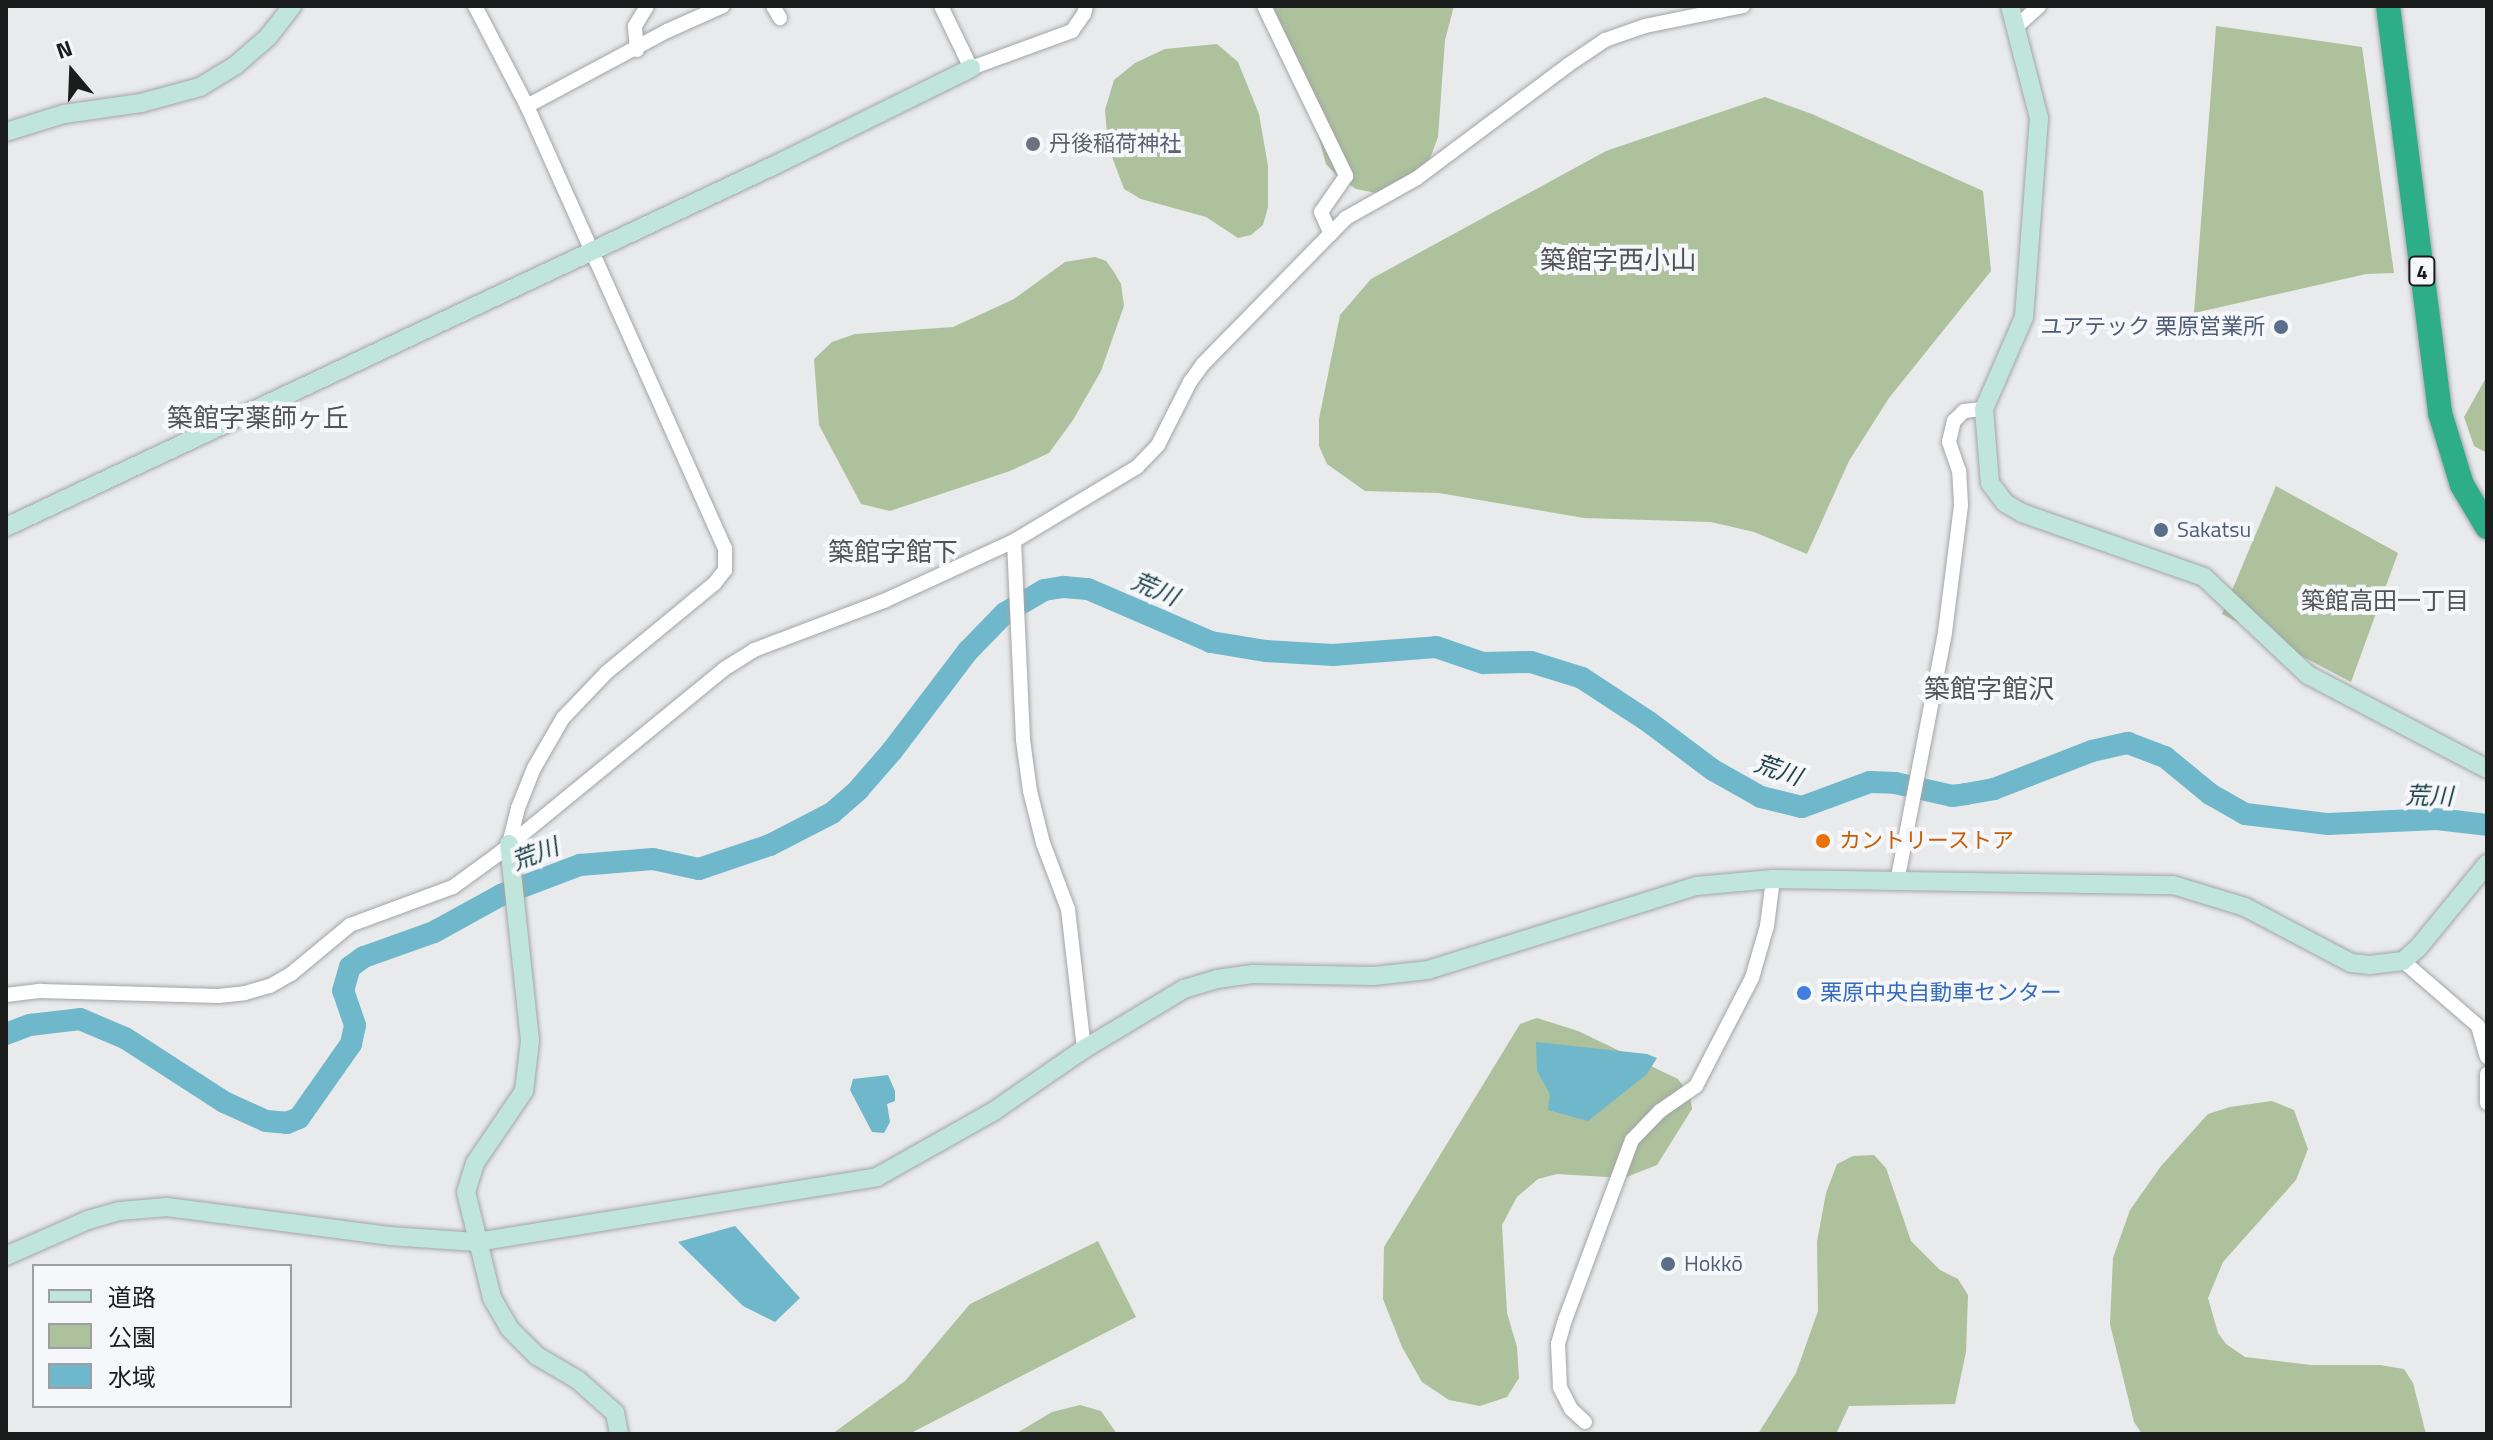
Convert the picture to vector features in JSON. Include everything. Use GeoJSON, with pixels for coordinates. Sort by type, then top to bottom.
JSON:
{"type":"FeatureCollection","features":[{"type":"Feature","properties":{"kind":"highway","name":"4"},"geometry":{"type":"LineString","coordinates":[[2388,6],[2440,413],[2462,485],[2487,527]]}},
{"type":"Feature","properties":{"kind":"street"},"geometry":{"type":"LineString","coordinates":[[6,132],[64,114],[141,103],[200,87],[236,65],[292,6]]}},
{"type":"Feature","properties":{"kind":"street"},"geometry":{"type":"LineString","coordinates":[[475,6],[527,106],[725,548],[725,570],[715,583],[606,673],[563,718],[534,768],[518,808],[509,844],[530,1041],[524,1091],[475,1163],[466,1192],[492,1298],[509,1328],[537,1356],[578,1380],[615,1413],[619,1434]]}},
{"type":"Feature","properties":{"kind":"street"},"geometry":{"type":"LineString","coordinates":[[637,50],[635,26],[647,6]]}},
{"type":"Feature","properties":{"kind":"street"},"geometry":{"type":"LineString","coordinates":[[527,106],[637,50],[667,31],[723,6]]}},
{"type":"Feature","properties":{"kind":"street"},"geometry":{"type":"LineString","coordinates":[[941,6],[971,68]]}},
{"type":"Feature","properties":{"kind":"street"},"geometry":{"type":"LineString","coordinates":[[6,527],[593,251],[971,68],[1072,31],[1086,6]]}},
{"type":"Feature","properties":{"kind":"street"},"geometry":{"type":"LineString","coordinates":[[1264,6],[1346,176],[1321,212],[1331,234]]}},
{"type":"Feature","properties":{"kind":"street"},"geometry":{"type":"LineString","coordinates":[[6,995],[41,991],[218,996],[270,986],[309,960],[350,925],[453,887],[640,735],[754,650],[884,601],[1014,541],[1137,467],[1158,445],[1190,382],[1203,364],[1346,218],[1417,178],[1528,93],[1605,40],[1645,26],[1743,6]]}},
{"type":"Feature","properties":{"kind":"street"},"geometry":{"type":"LineString","coordinates":[[2010,6],[2039,118],[2024,317],[1984,409],[1984,450],[1990,483],[2005,503],[2022,513],[2204,577],[2308,675],[2487,769]]}},
{"type":"Feature","properties":{"kind":"street"},"geometry":{"type":"LineString","coordinates":[[2016,27],[2039,6]]}},
{"type":"Feature","properties":{"kind":"street"},"geometry":{"type":"LineString","coordinates":[[1897,882],[1945,632],[1961,505],[1959,471],[1949,442],[1954,421],[1964,411],[1984,409]]}},
{"type":"Feature","properties":{"kind":"street"},"geometry":{"type":"LineString","coordinates":[[1014,541],[1015,597],[1030,791],[1043,843],[1068,909],[1084,1049]]}},
{"type":"Feature","properties":{"kind":"street"},"geometry":{"type":"LineString","coordinates":[[6,1256],[88,1220],[120,1211],[167,1207],[389,1236],[477,1242],[877,1177],[994,1111],[1084,1049],[1184,989],[1217,979],[1253,974],[1374,976],[1428,970],[1696,886],[1773,879],[2173,885],[2245,907],[2351,963],[2370,965],[2403,961],[2446,917],[2487,864]]}},
{"type":"Feature","properties":{"kind":"street"},"geometry":{"type":"LineString","coordinates":[[1585,1422],[1571,1409],[1560,1387],[1558,1344],[1565,1320],[1632,1140],[1660,1111],[1696,1086],[1752,978],[1767,926],[1773,879]]}},
{"type":"Feature","properties":{"kind":"street"},"geometry":{"type":"LineString","coordinates":[[2403,961],[2478,1026],[2487,1057]]}},
{"type":"Feature","properties":{"kind":"street"},"geometry":{"type":"LineString","coordinates":[[2487,1074],[2487,1103]]}},
{"type":"Feature","properties":{"kind":"green space"},"geometry":{"type":"Polygon","coordinates":[[[1273,6],[1454,6],[1445,40],[1438,137],[1424,175],[1381,194],[1356,189],[1326,164],[1300,68],[1273,6]]]}},
{"type":"Feature","properties":{"kind":"green space"},"geometry":{"type":"Polygon","coordinates":[[[2216,26],[2362,47],[2394,273],[2366,274],[2194,313],[2216,26]]]}},
{"type":"Feature","properties":{"kind":"green space"},"geometry":{"type":"Polygon","coordinates":[[[1217,44],[1238,62],[1259,114],[1268,166],[1268,207],[1263,225],[1251,235],[1238,238],[1206,217],[1141,199],[1124,189],[1108,146],[1105,110],[1114,80],[1135,63],[1165,49],[1217,44]]]}},
{"type":"Feature","properties":{"kind":"green space"},"geometry":{"type":"Polygon","coordinates":[[[1765,97],[1812,114],[1983,191],[1991,271],[1889,398],[1849,461],[1807,554],[1754,532],[1711,522],[1584,518],[1439,493],[1365,491],[1327,464],[1319,446],[1319,419],[1340,315],[1371,279],[1606,151],[1765,97]]]}},
{"type":"Feature","properties":{"kind":"green space"},"geometry":{"type":"Polygon","coordinates":[[[1095,257],[1106,261],[1114,272],[1121,284],[1124,306],[1101,371],[1073,420],[1049,453],[1010,471],[890,511],[861,504],[819,425],[814,359],[832,342],[855,334],[953,327],[1014,299],[1065,262],[1095,257]]]}},
{"type":"Feature","properties":{"kind":"green space"},"geometry":{"type":"Polygon","coordinates":[[[2487,376],[2487,453],[2474,446],[2464,417],[2487,376]]]}},
{"type":"Feature","properties":{"kind":"green space"},"geometry":{"type":"Polygon","coordinates":[[[2276,486],[2398,553],[2351,682],[2222,614],[2276,486]]]}},
{"type":"Feature","properties":{"kind":"green space"},"geometry":{"type":"Polygon","coordinates":[[[1537,1018],[1578,1031],[1678,1079],[1690,1095],[1692,1109],[1657,1165],[1624,1178],[1557,1174],[1538,1179],[1517,1197],[1502,1225],[1507,1313],[1517,1347],[1519,1378],[1507,1397],[1480,1406],[1449,1400],[1422,1382],[1402,1347],[1383,1299],[1384,1247],[1520,1024],[1537,1018]]]}},
{"type":"Feature","properties":{"kind":"green space"},"geometry":{"type":"Polygon","coordinates":[[[2272,1101],[2294,1110],[2308,1149],[2296,1180],[2223,1262],[2208,1298],[2218,1333],[2226,1344],[2245,1357],[2311,1365],[2380,1365],[2404,1369],[2413,1383],[2426,1434],[2142,1434],[2134,1422],[2110,1324],[2113,1258],[2130,1210],[2161,1166],[2208,1114],[2230,1107],[2272,1101]]]}},
{"type":"Feature","properties":{"kind":"green space"},"geometry":{"type":"Polygon","coordinates":[[[1874,1155],[1886,1168],[1911,1241],[1940,1270],[1958,1279],[1968,1295],[1966,1352],[1955,1404],[1849,1406],[1836,1434],[1758,1434],[1796,1373],[1818,1311],[1817,1242],[1826,1193],[1837,1164],[1853,1156],[1874,1155]]]}},
{"type":"Feature","properties":{"kind":"green space"},"geometry":{"type":"Polygon","coordinates":[[[1098,1241],[1136,1317],[909,1434],[832,1434],[905,1381],[970,1304],[1098,1241]]]}},
{"type":"Feature","properties":{"kind":"green space"},"geometry":{"type":"Polygon","coordinates":[[[1080,1405],[1101,1411],[1117,1434],[1015,1434],[1052,1412],[1080,1405]]]}},
{"type":"Feature","properties":{"kind":"water"},"geometry":{"type":"Polygon","coordinates":[[[1536,1042],[1647,1054],[1657,1058],[1647,1074],[1588,1121],[1548,1110],[1550,1094],[1537,1071],[1536,1042]]]}},
{"type":"Feature","properties":{"kind":"water"},"geometry":{"type":"Polygon","coordinates":[[[888,1075],[895,1091],[895,1101],[887,1104],[890,1122],[884,1133],[872,1132],[850,1090],[853,1079],[888,1075]]]}},
{"type":"Feature","properties":{"kind":"water"},"geometry":{"type":"Polygon","coordinates":[[[735,1226],[800,1298],[775,1322],[743,1306],[678,1242],[735,1226]]]}},
{"type":"Feature","properties":{"kind":"waterway","name":"荒川"},"geometry":{"type":"LineString","coordinates":[[6,1034],[30,1025],[80,1019],[125,1038],[224,1102],[266,1121],[287,1123],[299,1118],[351,1044],[355,1025],[343,991],[350,967],[364,957],[434,932],[501,895],[580,865],[653,859],[699,869],[770,845],[832,813],[858,790],[892,751],[968,651],[1005,613],[1044,590],[1064,587],[1088,589],[1211,642],[1266,651],[1333,655],[1436,647],[1483,663],[1531,662],[1582,678],[1649,722],[1713,770],[1761,797],[1802,807],[1870,782],[1895,783],[1952,796],[1994,789],[2092,751],[2128,743],[2165,757],[2210,794],[2245,814],[2328,824],[2437,819],[2487,825]]}},
{"type":"Feature","properties":{"kind":"place","name":"丹後稲荷神社"},"geometry":{"type":"Point","coordinates":[1033,144]}},
{"type":"Feature","properties":{"kind":"place","name":"ユアテック 栗原営業所"},"geometry":{"type":"Point","coordinates":[2281,327]}},
{"type":"Feature","properties":{"kind":"place","name":"Sakatsu"},"geometry":{"type":"Point","coordinates":[2161,530]}},
{"type":"Feature","properties":{"kind":"place","name":"カントリーストア"},"geometry":{"type":"Point","coordinates":[1823,841]}},
{"type":"Feature","properties":{"kind":"place","name":"栗原中央自動車センター"},"geometry":{"type":"Point","coordinates":[1804,993]}},
{"type":"Feature","properties":{"kind":"place","name":"Hokkō"},"geometry":{"type":"Point","coordinates":[1668,1264]}},
{"type":"Feature","properties":{"kind":"district","name":"築館字西小山"},"geometry":{"type":"Point","coordinates":[1618,260]}},
{"type":"Feature","properties":{"kind":"district","name":"築館字薬師ヶ丘"},"geometry":{"type":"Point","coordinates":[258,418]}},
{"type":"Feature","properties":{"kind":"district","name":"築館字館下"},"geometry":{"type":"Point","coordinates":[893,552]}},
{"type":"Feature","properties":{"kind":"district","name":"築館高田一丁目"},"geometry":{"type":"Point","coordinates":[2385,601]}},
{"type":"Feature","properties":{"kind":"district","name":"築館字館沢"},"geometry":{"type":"Point","coordinates":[1989,689]}}]}
